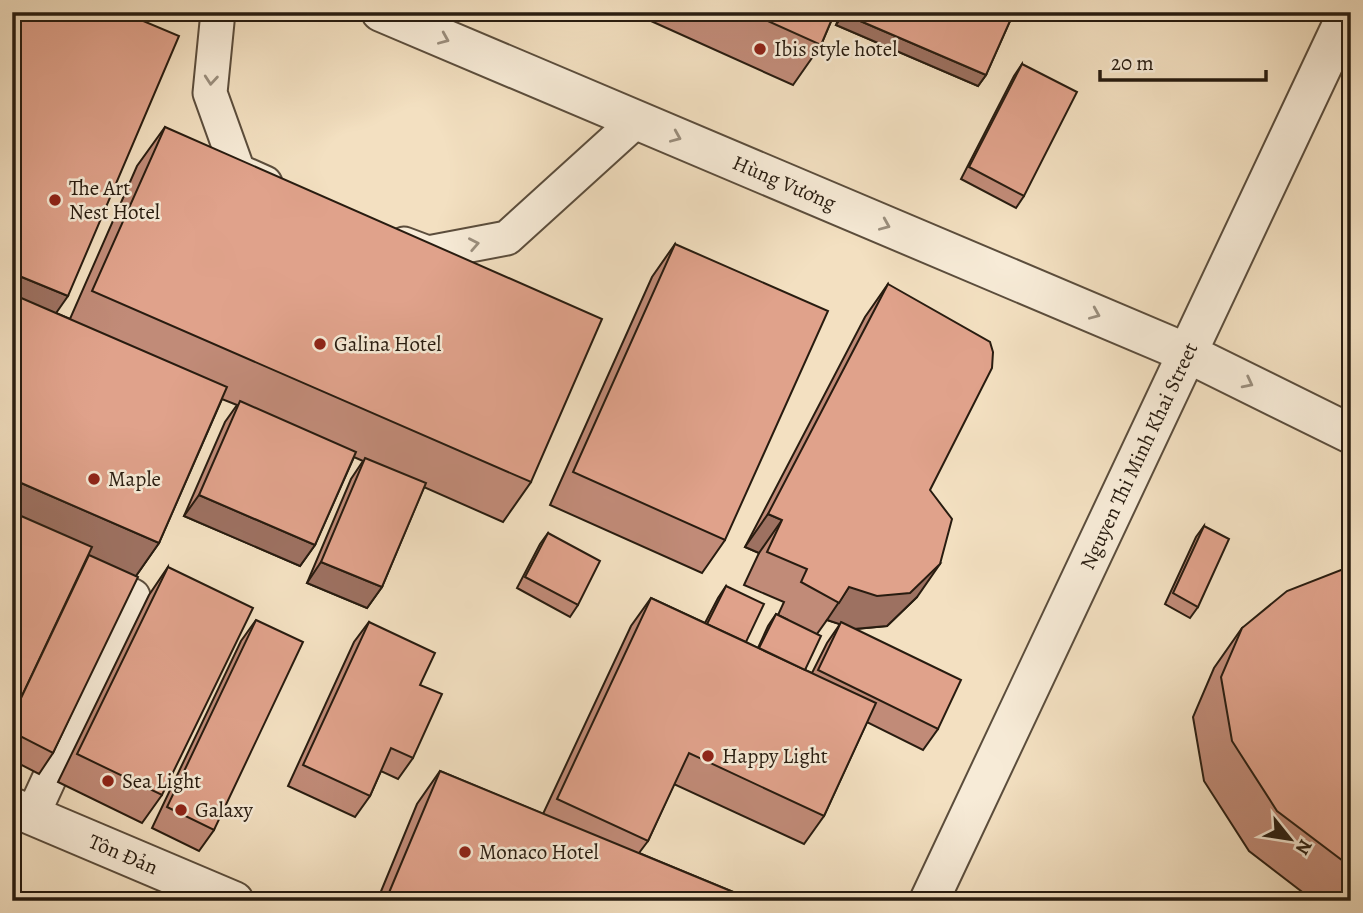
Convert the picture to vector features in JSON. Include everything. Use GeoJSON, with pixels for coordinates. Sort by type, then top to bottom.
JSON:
{"type":"FeatureCollection","features":[{"type":"Feature","properties":{"kind":"street","name":"Hùng Vương"},"geometry":{"type":"LineString","coordinates":[[381,12],[1187,352],[1351,434]]}},
{"type":"Feature","properties":{"kind":"street","name":"Nguyen Thi Minh Khai Street"},"geometry":{"type":"LineString","coordinates":[[929,901],[1348,12]]}},
{"type":"Feature","properties":{"kind":"street","name":"Tôn Đản"},"geometry":{"type":"LineString","coordinates":[[22,812],[234,901]]}},
{"type":"Feature","properties":{"kind":"lane"},"geometry":{"type":"LineString","coordinates":[[218,12],[210,93],[238,171],[292,195]]}},
{"type":"Feature","properties":{"kind":"lane"},"geometry":{"type":"LineString","coordinates":[[379,233],[428,253],[507,237],[637,120]]}},
{"type":"Feature","properties":{"kind":"lane"},"geometry":{"type":"LineString","coordinates":[[22,812],[133,596],[79,573]]}},
{"type":"Feature","properties":{"kind":"building","name":"The Art Nest Hotel"},"geometry":{"type":"Polygon","coordinates":[[[15,12],[122,12],[179,36],[68,296],[12,273],[12,20],[15,12]]]}},
{"type":"Feature","properties":{"kind":"building"},"geometry":{"type":"Polygon","coordinates":[[[748,12],[835,12],[821,45],[748,12]]]}},
{"type":"Feature","properties":{"kind":"building"},"geometry":{"type":"Polygon","coordinates":[[[844,12],[1014,12],[986,75],[844,12]]]}},
{"type":"Feature","properties":{"kind":"building"},"geometry":{"type":"Polygon","coordinates":[[[1022,64],[1077,92],[1024,196],[969,167],[1022,64]]]}},
{"type":"Feature","properties":{"kind":"building","name":"Galina Hotel"},"geometry":{"type":"Polygon","coordinates":[[[165,127],[602,319],[531,482],[92,291],[165,127]]]}},
{"type":"Feature","properties":{"kind":"building"},"geometry":{"type":"Polygon","coordinates":[[[675,244],[828,311],[725,540],[573,472],[675,244]]]}},
{"type":"Feature","properties":{"kind":"building"},"geometry":{"type":"Polygon","coordinates":[[[888,284],[990,342],[993,352],[992,368],[930,490],[952,519],[940,564],[910,593],[877,596],[849,587],[839,603],[801,582],[807,569],[767,552],[782,520],[768,514],[888,284]]]}},
{"type":"Feature","properties":{"kind":"building","name":"Maple"},"geometry":{"type":"Polygon","coordinates":[[[12,294],[227,387],[159,543],[12,479],[12,294]]]}},
{"type":"Feature","properties":{"kind":"building"},"geometry":{"type":"Polygon","coordinates":[[[240,401],[356,452],[315,545],[199,495],[240,401]]]}},
{"type":"Feature","properties":{"kind":"building"},"geometry":{"type":"Polygon","coordinates":[[[365,458],[426,483],[382,587],[321,562],[365,458]]]}},
{"type":"Feature","properties":{"kind":"building"},"geometry":{"type":"Polygon","coordinates":[[[12,512],[92,547],[12,717],[12,512]]]}},
{"type":"Feature","properties":{"kind":"building"},"geometry":{"type":"Polygon","coordinates":[[[1204,526],[1229,539],[1198,607],[1173,593],[1204,526]]]}},
{"type":"Feature","properties":{"kind":"building"},"geometry":{"type":"Polygon","coordinates":[[[548,533],[600,561],[578,605],[525,577],[548,533]]]}},
{"type":"Feature","properties":{"kind":"building"},"geometry":{"type":"Polygon","coordinates":[[[89,555],[138,577],[53,753],[12,732],[12,717],[89,555]]]}},
{"type":"Feature","properties":{"kind":"building"},"geometry":{"type":"Polygon","coordinates":[[[168,567],[253,608],[162,795],[77,754],[168,567]]]}},
{"type":"Feature","properties":{"kind":"building"},"geometry":{"type":"Polygon","coordinates":[[[1341,570],[1351,570],[1351,867],[1277,811],[1232,741],[1221,677],[1242,628],[1287,591],[1341,570]]]}},
{"type":"Feature","properties":{"kind":"building"},"geometry":{"type":"Polygon","coordinates":[[[726,586],[764,604],[746,642],[707,624],[726,586]]]}},
{"type":"Feature","properties":{"kind":"building","name":"Happy Light"},"geometry":{"type":"Polygon","coordinates":[[[651,598],[876,703],[824,816],[689,753],[648,841],[557,799],[651,598]]]}},
{"type":"Feature","properties":{"kind":"building"},"geometry":{"type":"Polygon","coordinates":[[[776,614],[821,636],[805,670],[759,648],[776,614]]]}},
{"type":"Feature","properties":{"kind":"building"},"geometry":{"type":"Polygon","coordinates":[[[256,620],[303,642],[214,830],[167,807],[256,620]]]}},
{"type":"Feature","properties":{"kind":"building"},"geometry":{"type":"Polygon","coordinates":[[[369,622],[435,653],[420,685],[442,694],[413,758],[391,748],[370,796],[303,765],[369,622]]]}},
{"type":"Feature","properties":{"kind":"building"},"geometry":{"type":"Polygon","coordinates":[[[841,622],[961,680],[938,729],[818,670],[841,622]]]}},
{"type":"Feature","properties":{"kind":"building"},"geometry":{"type":"Polygon","coordinates":[[[440,771],[755,901],[402,901],[388,895],[440,771]]]}},
{"type":"Feature","properties":{"kind":"place","name":"Ibis style hotel"},"geometry":{"type":"Point","coordinates":[760,49]}},
{"type":"Feature","properties":{"kind":"place","name":"The Art Nest Hotel"},"geometry":{"type":"Point","coordinates":[55,200]}},
{"type":"Feature","properties":{"kind":"place","name":"Galina Hotel"},"geometry":{"type":"Point","coordinates":[320,344]}},
{"type":"Feature","properties":{"kind":"place","name":"Maple"},"geometry":{"type":"Point","coordinates":[94,479]}},
{"type":"Feature","properties":{"kind":"place","name":"Happy Light"},"geometry":{"type":"Point","coordinates":[708,756]}},
{"type":"Feature","properties":{"kind":"place","name":"Sea Light"},"geometry":{"type":"Point","coordinates":[108,781]}},
{"type":"Feature","properties":{"kind":"place","name":"Galaxy"},"geometry":{"type":"Point","coordinates":[181,810]}},
{"type":"Feature","properties":{"kind":"place","name":"Monaco Hotel"},"geometry":{"type":"Point","coordinates":[465,852]}}]}
